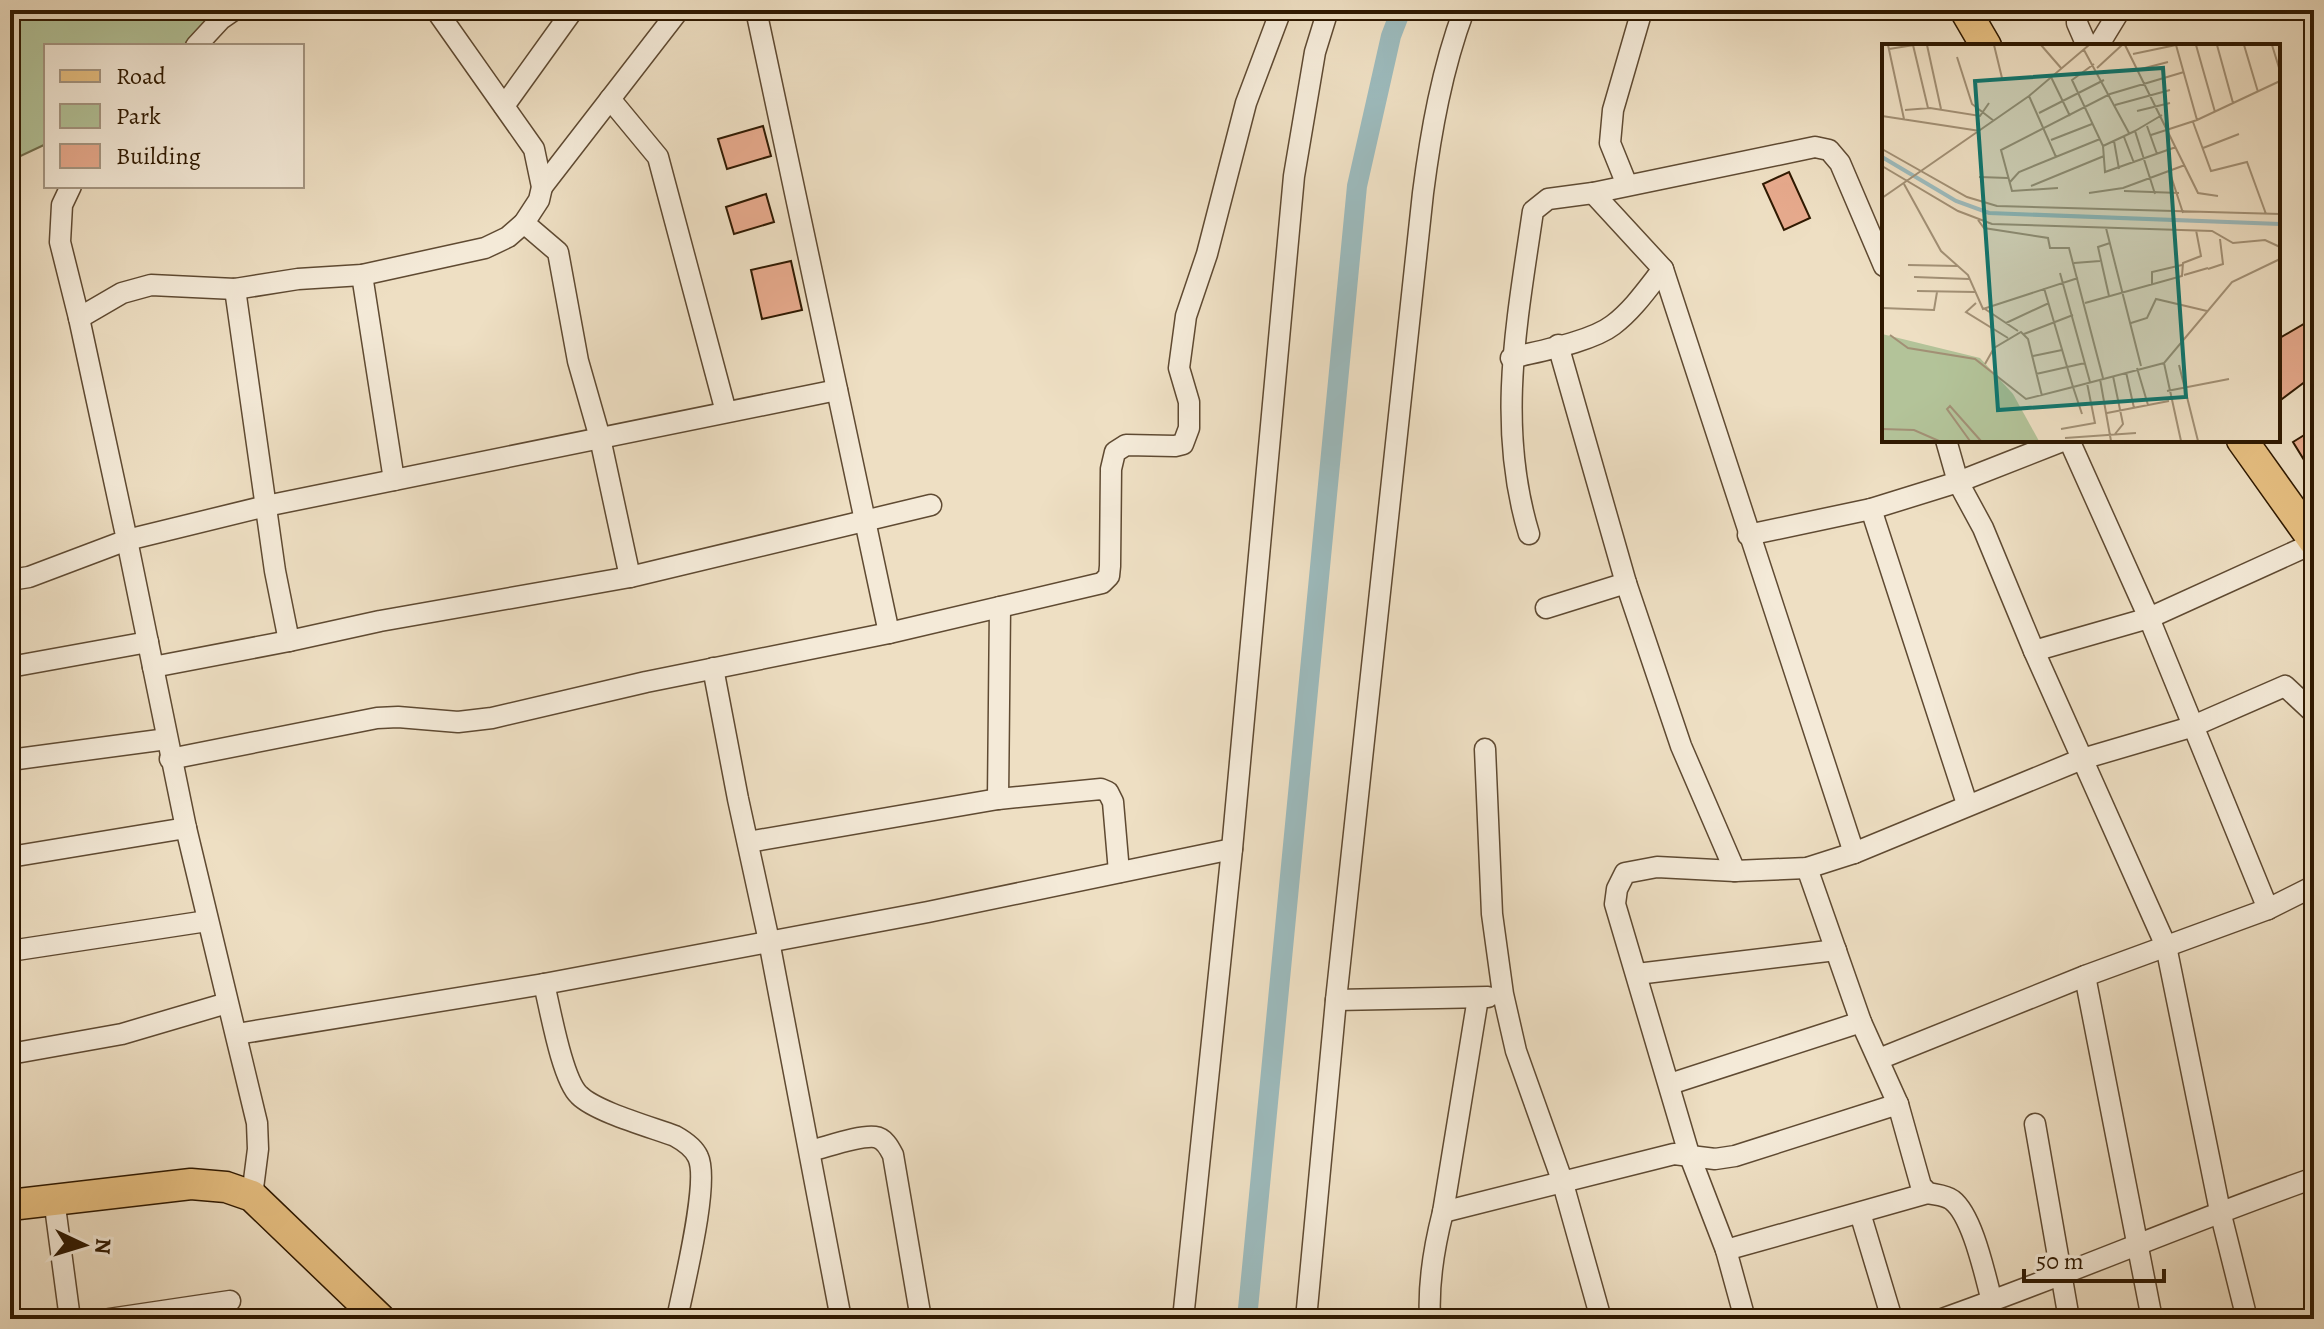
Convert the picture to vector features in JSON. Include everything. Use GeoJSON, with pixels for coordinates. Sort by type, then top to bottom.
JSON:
{"type":"FeatureCollection","features":[{"type":"Feature","properties":{"kind":"main road"},"geometry":{"type":"LineString","coordinates":[[1967,12],[1985,44]]}},
{"type":"Feature","properties":{"kind":"main road"},"geometry":{"type":"LineString","coordinates":[[2243,442],[2314,542]]}},
{"type":"Feature","properties":{"kind":"main road"},"geometry":{"type":"LineString","coordinates":[[10,1205],[191,1184],[226,1187],[252,1196],[380,1319]]}},
{"type":"Feature","properties":{"kind":"street"},"geometry":{"type":"LineString","coordinates":[[198,44],[234,10]]}},
{"type":"Feature","properties":{"kind":"street"},"geometry":{"type":"LineString","coordinates":[[436,10],[534,149],[542,187]]}},
{"type":"Feature","properties":{"kind":"street"},"geometry":{"type":"LineString","coordinates":[[504,106],[573,10]]}},
{"type":"Feature","properties":{"kind":"street"},"geometry":{"type":"LineString","coordinates":[[79,318],[122,293],[151,285],[235,289],[298,279],[362,275],[485,248],[508,237],[524,223],[539,200],[542,187],[679,10]]}},
{"type":"Feature","properties":{"kind":"street"},"geometry":{"type":"LineString","coordinates":[[756,10],[889,633]]}},
{"type":"Feature","properties":{"kind":"street"},"geometry":{"type":"LineString","coordinates":[[10,760],[169,749],[377,718],[458,722],[492,718],[713,668],[889,633],[1102,583],[1109,576],[1110,566],[1111,469],[1115,452],[1126,445],[1175,446],[1183,444],[1187,438],[1189,402],[1179,368],[1186,316],[1207,254],[1246,103],[1281,10]]}},
{"type":"Feature","properties":{"kind":"street"},"geometry":{"type":"LineString","coordinates":[[1183,1319],[1232,849],[1294,176],[1315,52],[1328,10]]}},
{"type":"Feature","properties":{"kind":"street"},"geometry":{"type":"LineString","coordinates":[[1306,1319],[1336,1000],[1423,193],[1439,100],[1454,37],[1464,10]]}},
{"type":"Feature","properties":{"kind":"street"},"geometry":{"type":"LineString","coordinates":[[1627,185],[1610,143],[1613,110],[1642,10]]}},
{"type":"Feature","properties":{"kind":"street"},"geometry":{"type":"LineString","coordinates":[[2077,10],[2077,23],[2086,44]]}},
{"type":"Feature","properties":{"kind":"street"},"geometry":{"type":"LineString","coordinates":[[2099,44],[2120,10]]}},
{"type":"Feature","properties":{"kind":"street"},"geometry":{"type":"LineString","coordinates":[[610,99],[658,157],[726,412]]}},
{"type":"Feature","properties":{"kind":"street"},"geometry":{"type":"LineString","coordinates":[[1529,534],[1514,470],[1511,358],[1533,211],[1548,199],[1593,193],[1801,148],[1829,150],[1840,163],[1882,261]]}},
{"type":"Feature","properties":{"kind":"street"},"geometry":{"type":"LineString","coordinates":[[70,188],[62,205],[60,242],[127,540],[186,828],[257,1123],[258,1149],[252,1196]]}},
{"type":"Feature","properties":{"kind":"street"},"geometry":{"type":"LineString","coordinates":[[1593,193],[1663,269],[1854,853]]}},
{"type":"Feature","properties":{"kind":"street"},"geometry":{"type":"LineString","coordinates":[[524,223],[558,252],[578,361],[600,438],[630,577]]}},
{"type":"Feature","properties":{"kind":"street"},"geometry":{"type":"LineString","coordinates":[[1511,358],[1597,335],[1613,325],[1645,293],[1663,269]]}},
{"type":"Feature","properties":{"kind":"street"},"geometry":{"type":"LineString","coordinates":[[362,275],[394,480]]}},
{"type":"Feature","properties":{"kind":"street"},"geometry":{"type":"LineString","coordinates":[[235,289],[275,571],[289,641]]}},
{"type":"Feature","properties":{"kind":"street"},"geometry":{"type":"LineString","coordinates":[[1558,345],[1626,583],[1681,746],[1735,871]]}},
{"type":"Feature","properties":{"kind":"street"},"geometry":{"type":"LineString","coordinates":[[10,580],[29,577],[127,540],[266,506],[837,390]]}},
{"type":"Feature","properties":{"kind":"street"},"geometry":{"type":"LineString","coordinates":[[1947,442],[1958,482],[1983,528],[2034,651],[2166,946],[2220,1211],[2247,1319]]}},
{"type":"Feature","properties":{"kind":"street"},"geometry":{"type":"LineString","coordinates":[[1748,535],[1871,509],[1958,482],[2062,442]]}},
{"type":"Feature","properties":{"kind":"street"},"geometry":{"type":"LineString","coordinates":[[2068,442],[2149,618],[2268,909]]}},
{"type":"Feature","properties":{"kind":"street"},"geometry":{"type":"LineString","coordinates":[[153,667],[380,621],[630,577],[931,505]]}},
{"type":"Feature","properties":{"kind":"street"},"geometry":{"type":"LineString","coordinates":[[1871,509],[1967,804]]}},
{"type":"Feature","properties":{"kind":"street"},"geometry":{"type":"LineString","coordinates":[[2034,651],[2149,618],[2314,542]]}},
{"type":"Feature","properties":{"kind":"street"},"geometry":{"type":"LineString","coordinates":[[1546,608],[1626,583]]}},
{"type":"Feature","properties":{"kind":"street"},"geometry":{"type":"LineString","coordinates":[[998,799],[1000,607]]}},
{"type":"Feature","properties":{"kind":"street"},"geometry":{"type":"LineString","coordinates":[[10,667],[148,642]]}},
{"type":"Feature","properties":{"kind":"street"},"geometry":{"type":"LineString","coordinates":[[713,668],[841,1319]]}},
{"type":"Feature","properties":{"kind":"street"},"geometry":{"type":"LineString","coordinates":[[1745,1319],[1726,1250],[1689,1154],[1615,904],[1617,889],[1625,873],[1657,867],[1735,871],[1807,868],[1854,853],[2082,759],[2191,727],[2285,686],[2314,713]]}},
{"type":"Feature","properties":{"kind":"street"},"geometry":{"type":"LineString","coordinates":[[1485,749],[1492,914],[1503,994],[1516,1051],[1562,1180],[1601,1319]]}},
{"type":"Feature","properties":{"kind":"street"},"geometry":{"type":"LineString","coordinates":[[748,842],[998,799],[1101,789],[1108,792],[1113,802],[1119,872]]}},
{"type":"Feature","properties":{"kind":"street"},"geometry":{"type":"LineString","coordinates":[[10,857],[186,828]]}},
{"type":"Feature","properties":{"kind":"street"},"geometry":{"type":"LineString","coordinates":[[237,1034],[544,984],[1232,849]]}},
{"type":"Feature","properties":{"kind":"street"},"geometry":{"type":"LineString","coordinates":[[1807,868],[1861,1022],[1898,1104],[1919,1181],[1928,1193]]}},
{"type":"Feature","properties":{"kind":"street"},"geometry":{"type":"LineString","coordinates":[[1879,1059],[2085,976],[2268,909],[2314,886]]}},
{"type":"Feature","properties":{"kind":"street"},"geometry":{"type":"LineString","coordinates":[[10,951],[207,921]]}},
{"type":"Feature","properties":{"kind":"street"},"geometry":{"type":"LineString","coordinates":[[1637,974],[1836,950]]}},
{"type":"Feature","properties":{"kind":"street"},"geometry":{"type":"LineString","coordinates":[[2085,976],[2152,1319]]}},
{"type":"Feature","properties":{"kind":"street"},"geometry":{"type":"LineString","coordinates":[[544,984],[568,1077],[577,1094],[590,1104],[675,1136],[687,1143],[698,1156],[702,1172],[677,1319]]}},
{"type":"Feature","properties":{"kind":"street"},"geometry":{"type":"LineString","coordinates":[[1336,1000],[1478,998],[1503,994]]}},
{"type":"Feature","properties":{"kind":"street"},"geometry":{"type":"LineString","coordinates":[[1430,1319],[1432,1269],[1478,998]]}},
{"type":"Feature","properties":{"kind":"street"},"geometry":{"type":"LineString","coordinates":[[10,1054],[122,1034],[227,1003]]}},
{"type":"Feature","properties":{"kind":"street"},"geometry":{"type":"LineString","coordinates":[[1670,1084],[1861,1022]]}},
{"type":"Feature","properties":{"kind":"street"},"geometry":{"type":"LineString","coordinates":[[1443,1212],[1674,1154],[1715,1159],[1735,1156],[1898,1104]]}},
{"type":"Feature","properties":{"kind":"street"},"geometry":{"type":"LineString","coordinates":[[2035,1124],[2069,1319]]}},
{"type":"Feature","properties":{"kind":"street"},"geometry":{"type":"LineString","coordinates":[[810,1151],[864,1138],[877,1137],[886,1142],[893,1155],[921,1319]]}},
{"type":"Feature","properties":{"kind":"street"},"geometry":{"type":"LineString","coordinates":[[1942,1319],[2137,1246],[2220,1211],[2314,1178]]}},
{"type":"Feature","properties":{"kind":"street"},"geometry":{"type":"LineString","coordinates":[[1726,1250],[1928,1193],[1944,1196],[1955,1202],[1968,1224],[1992,1301]]}},
{"type":"Feature","properties":{"kind":"street"},"geometry":{"type":"LineString","coordinates":[[54,1199],[70,1319]]}},
{"type":"Feature","properties":{"kind":"street"},"geometry":{"type":"LineString","coordinates":[[1860,1213],[1892,1319]]}},
{"type":"Feature","properties":{"kind":"street"},"geometry":{"type":"LineString","coordinates":[[109,1319],[230,1301]]}},
{"type":"Feature","properties":{"kind":"green space"},"geometry":{"type":"Polygon","coordinates":[[[10,10],[239,10],[196,44],[44,44],[44,145],[10,161],[10,10]]]}},
{"type":"Feature","properties":{"kind":"building"},"geometry":{"type":"Polygon","coordinates":[[[763,126],[771,156],[727,169],[718,139],[763,126]]]}},
{"type":"Feature","properties":{"kind":"building"},"geometry":{"type":"Polygon","coordinates":[[[1789,172],[1810,218],[1784,230],[1763,184],[1789,172]]]}},
{"type":"Feature","properties":{"kind":"building"},"geometry":{"type":"Polygon","coordinates":[[[766,194],[774,222],[734,234],[726,207],[766,194]]]}},
{"type":"Feature","properties":{"kind":"building"},"geometry":{"type":"Polygon","coordinates":[[[791,261],[802,310],[762,319],[751,270],[791,261]]]}},
{"type":"Feature","properties":{"kind":"building"},"geometry":{"type":"Polygon","coordinates":[[[2314,318],[2314,375],[2280,400],[2280,338],[2314,318]]]}},
{"type":"Feature","properties":{"kind":"building"},"geometry":{"type":"Polygon","coordinates":[[[2314,429],[2314,472],[2312,473],[2293,442],[2314,429]]]}},
{"type":"Feature","properties":{"kind":"waterway"},"geometry":{"type":"LineString","coordinates":[[1247,1319],[1357,186],[1391,36],[1401,10]]}}]}
